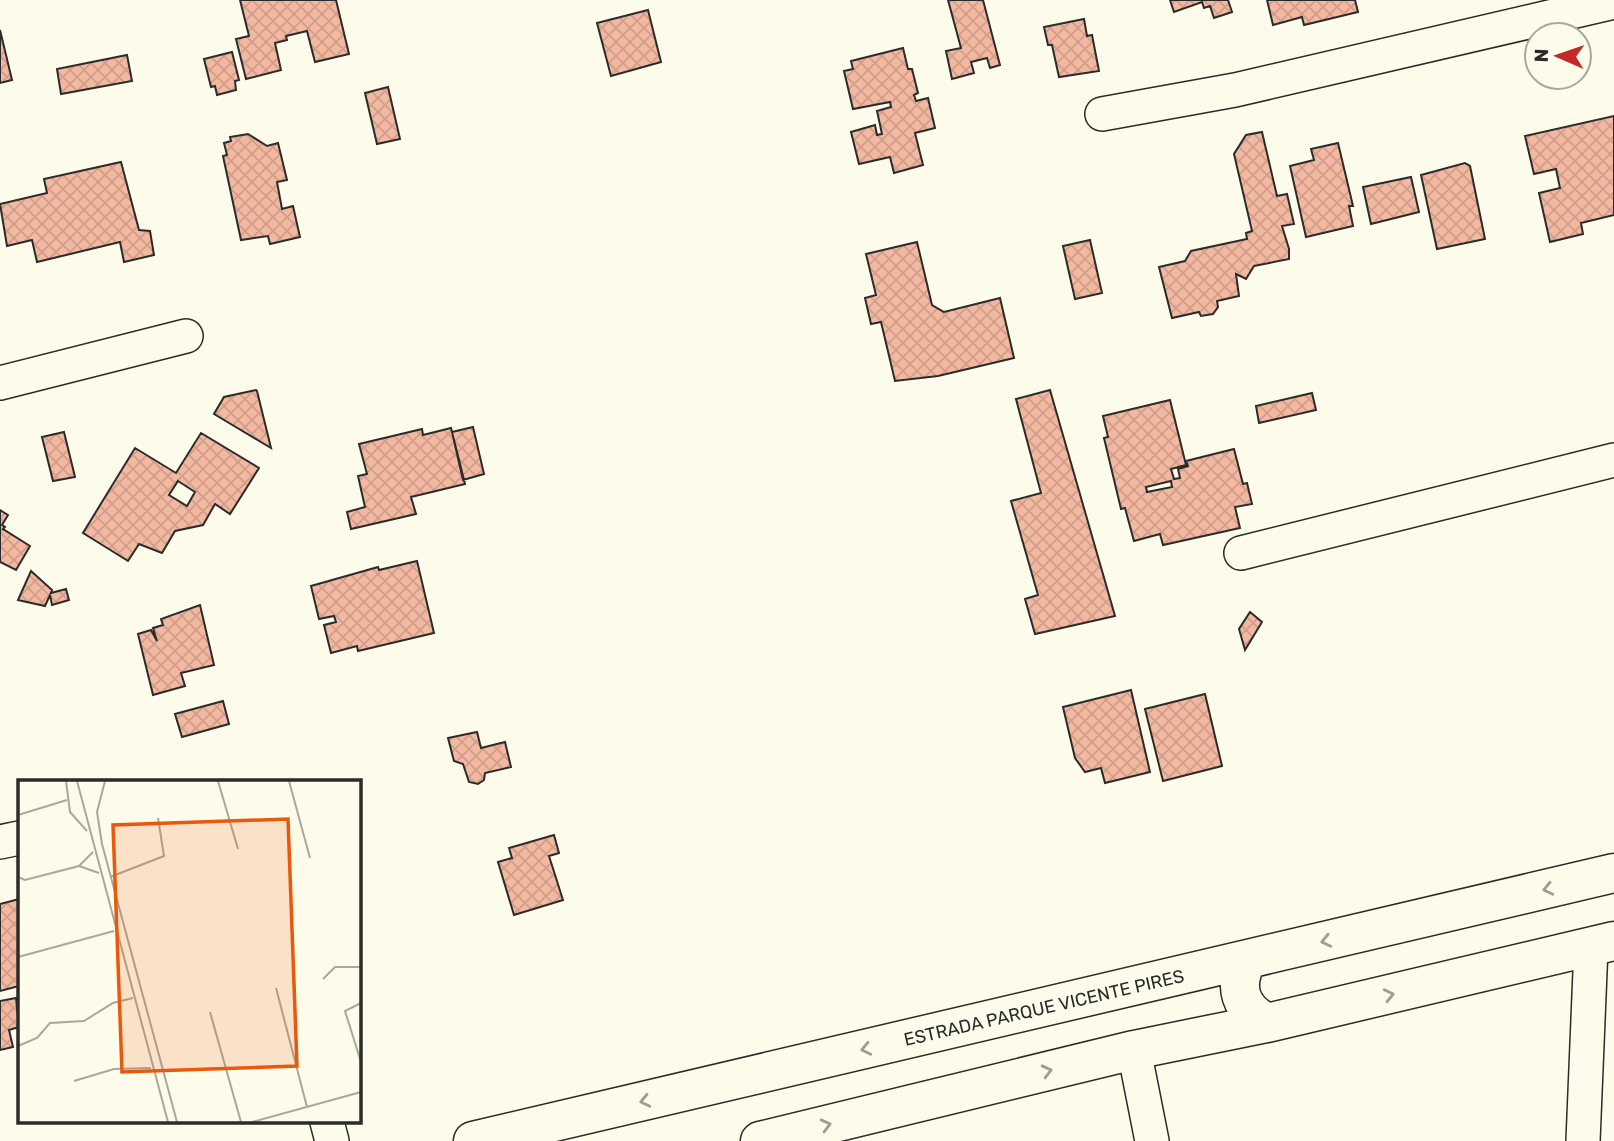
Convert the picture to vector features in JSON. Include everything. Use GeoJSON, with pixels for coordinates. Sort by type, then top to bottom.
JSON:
{"type":"FeatureCollection","features":[{"type":"Feature","properties":{"kind":"main road","name":"ESTRADA PARQUE VICENTE PIRES"},"geometry":{"type":"LineString","coordinates":[[473,1141],[1614,873]]}},
{"type":"Feature","properties":{"kind":"main road"},"geometry":{"type":"LineString","coordinates":[[760,1141],[1134,1051],[1267,1023],[1602,944]]}},
{"type":"Feature","properties":{"kind":"main road"},"geometry":{"type":"LineString","coordinates":[[1247,960],[1240,974],[1239,989],[1244,1004],[1254,1016],[1267,1023]]}},
{"type":"Feature","properties":{"kind":"street"},"geometry":{"type":"LineString","coordinates":[[1102,114],[1236,90],[1614,2]]}},
{"type":"Feature","properties":{"kind":"street"},"geometry":{"type":"LineString","coordinates":[[0,383],[186,336]]}},
{"type":"Feature","properties":{"kind":"street"},"geometry":{"type":"LineString","coordinates":[[1241,553],[1614,460]]}},
{"type":"Feature","properties":{"kind":"street"},"geometry":{"type":"LineString","coordinates":[[0,842],[18,838]]}},
{"type":"Feature","properties":{"kind":"street"},"geometry":{"type":"LineString","coordinates":[[1583,1141],[1602,944]]}},
{"type":"Feature","properties":{"kind":"street"},"geometry":{"type":"LineString","coordinates":[[1134,1051],[1152,1141]]}},
{"type":"Feature","properties":{"kind":"street"},"geometry":{"type":"LineString","coordinates":[[328,1124],[332,1141]]}},
{"type":"Feature","properties":{"kind":"building"},"geometry":{"type":"Polygon","coordinates":[[[240,0],[336,0],[349,54],[315,62],[307,31],[286,36],[287,40],[275,43],[281,70],[246,79],[236,39],[249,36],[240,0]]]}},
{"type":"Feature","properties":{"kind":"building"},"geometry":{"type":"Polygon","coordinates":[[[948,0],[983,0],[1000,65],[990,68],[987,58],[971,62],[974,73],[952,79],[946,51],[961,48],[948,0]]]}},
{"type":"Feature","properties":{"kind":"building"},"geometry":{"type":"Polygon","coordinates":[[[1170,0],[1228,0],[1232,12],[1214,18],[1210,6],[1204,8],[1202,2],[1174,12],[1170,0]]]}},
{"type":"Feature","properties":{"kind":"building"},"geometry":{"type":"Polygon","coordinates":[[[1267,0],[1355,0],[1358,12],[1304,25],[1302,17],[1273,25],[1267,0]]]}},
{"type":"Feature","properties":{"kind":"building"},"geometry":{"type":"Polygon","coordinates":[[[648,10],[661,62],[611,76],[597,23],[648,10]]]}},
{"type":"Feature","properties":{"kind":"building"},"geometry":{"type":"Polygon","coordinates":[[[1084,19],[1087,36],[1092,35],[1099,71],[1059,77],[1052,45],[1048,45],[1044,27],[1084,19]]]}},
{"type":"Feature","properties":{"kind":"building"},"geometry":{"type":"Polygon","coordinates":[[[0,30],[12,80],[0,83],[0,30]]]}},
{"type":"Feature","properties":{"kind":"building"},"geometry":{"type":"Polygon","coordinates":[[[903,48],[918,93],[914,95],[916,101],[928,98],[935,128],[915,133],[923,165],[894,173],[890,157],[859,164],[851,132],[875,125],[877,135],[882,134],[877,111],[891,107],[890,102],[853,109],[844,71],[853,69],[851,61],[903,48]]]}},
{"type":"Feature","properties":{"kind":"building"},"geometry":{"type":"Polygon","coordinates":[[[232,52],[239,80],[235,81],[236,90],[217,95],[215,86],[211,87],[204,59],[232,52]]]}},
{"type":"Feature","properties":{"kind":"building"},"geometry":{"type":"Polygon","coordinates":[[[127,55],[132,81],[61,94],[57,69],[127,55]]]}},
{"type":"Feature","properties":{"kind":"building"},"geometry":{"type":"Polygon","coordinates":[[[388,87],[400,139],[377,144],[365,93],[388,87]]]}},
{"type":"Feature","properties":{"kind":"building"},"geometry":{"type":"Polygon","coordinates":[[[1614,116],[1614,215],[1581,223],[1583,234],[1550,242],[1539,193],[1560,188],[1556,169],[1534,174],[1525,136],[1614,116]]]}},
{"type":"Feature","properties":{"kind":"building"},"geometry":{"type":"Polygon","coordinates":[[[1262,132],[1277,196],[1287,194],[1294,224],[1282,226],[1289,259],[1254,266],[1246,279],[1236,274],[1239,296],[1217,301],[1218,307],[1213,314],[1201,316],[1199,312],[1172,318],[1159,267],[1185,261],[1191,251],[1247,239],[1246,233],[1252,231],[1234,154],[1246,135],[1262,132]]]}},
{"type":"Feature","properties":{"kind":"building"},"geometry":{"type":"Polygon","coordinates":[[[248,134],[267,146],[278,143],[287,180],[277,182],[282,209],[293,206],[300,237],[270,244],[268,236],[241,240],[223,156],[227,155],[224,143],[231,141],[230,137],[248,134]]]}},
{"type":"Feature","properties":{"kind":"building"},"geometry":{"type":"Polygon","coordinates":[[[1338,143],[1353,206],[1349,206],[1353,226],[1306,237],[1290,166],[1314,160],[1311,149],[1338,143]]]}},
{"type":"Feature","properties":{"kind":"building"},"geometry":{"type":"Polygon","coordinates":[[[121,162],[139,230],[150,231],[154,255],[124,262],[120,242],[37,262],[32,240],[7,246],[0,204],[47,193],[44,179],[121,162]]]}},
{"type":"Feature","properties":{"kind":"building"},"geometry":{"type":"Polygon","coordinates":[[[1465,163],[1470,166],[1485,239],[1437,249],[1421,175],[1465,163]]]}},
{"type":"Feature","properties":{"kind":"building"},"geometry":{"type":"Polygon","coordinates":[[[1411,177],[1419,212],[1371,224],[1363,187],[1411,177]]]}},
{"type":"Feature","properties":{"kind":"building"},"geometry":{"type":"Polygon","coordinates":[[[1090,240],[1102,293],[1075,299],[1063,246],[1090,240]]]}},
{"type":"Feature","properties":{"kind":"building"},"geometry":{"type":"Polygon","coordinates":[[[917,242],[932,305],[944,312],[1000,298],[1014,358],[938,376],[895,381],[881,322],[871,324],[865,298],[876,295],[866,254],[917,242]]]}},
{"type":"Feature","properties":{"kind":"building"},"geometry":{"type":"Polygon","coordinates":[[[256,390],[271,448],[214,414],[224,397],[256,390]]]}},
{"type":"Feature","properties":{"kind":"building"},"geometry":{"type":"Polygon","coordinates":[[[1050,390],[1115,616],[1035,634],[1025,599],[1038,595],[1011,501],[1041,493],[1016,399],[1050,390]]]}},
{"type":"Feature","properties":{"kind":"building"},"geometry":{"type":"Polygon","coordinates":[[[1312,393],[1316,410],[1259,423],[1256,406],[1312,393]]]}},
{"type":"Feature","properties":{"kind":"building"},"geometry":{"type":"Polygon","coordinates":[[[1170,400],[1186,465],[1171,469],[1174,479],[1180,478],[1178,469],[1188,466],[1186,461],[1234,449],[1243,484],[1247,483],[1252,504],[1235,507],[1240,528],[1163,545],[1160,534],[1134,541],[1125,508],[1121,509],[1104,438],[1108,437],[1103,416],[1170,400]],[[1171,481],[1146,487],[1147,492],[1172,487],[1171,481]]]}},
{"type":"Feature","properties":{"kind":"building"},"geometry":{"type":"Polygon","coordinates":[[[473,427],[484,474],[463,480],[452,432],[473,427]]]}},
{"type":"Feature","properties":{"kind":"building"},"geometry":{"type":"Polygon","coordinates":[[[451,428],[465,484],[411,497],[416,514],[351,529],[347,512],[365,507],[358,476],[367,474],[359,444],[422,429],[423,435],[451,428]]]}},
{"type":"Feature","properties":{"kind":"building"},"geometry":{"type":"Polygon","coordinates":[[[64,432],[75,477],[53,481],[42,437],[64,432]]]}},
{"type":"Feature","properties":{"kind":"building"},"geometry":{"type":"Polygon","coordinates":[[[201,433],[259,468],[230,514],[215,504],[203,525],[175,531],[162,553],[139,544],[128,561],[83,533],[135,448],[176,473],[201,433]],[[178,481],[169,495],[187,506],[195,492],[178,481]]]}},
{"type":"Feature","properties":{"kind":"building"},"geometry":{"type":"Polygon","coordinates":[[[0,510],[8,515],[2,525],[5,527],[3,529],[30,546],[16,570],[0,562],[0,510]]]}},
{"type":"Feature","properties":{"kind":"building"},"geometry":{"type":"Polygon","coordinates":[[[417,561],[434,633],[358,651],[357,646],[331,653],[324,625],[336,622],[334,616],[319,619],[311,586],[378,567],[379,570],[417,561]]]}},
{"type":"Feature","properties":{"kind":"building"},"geometry":{"type":"Polygon","coordinates":[[[31,571],[52,590],[51,593],[66,589],[69,600],[52,605],[50,595],[45,606],[18,600],[31,571]]]}},
{"type":"Feature","properties":{"kind":"building"},"geometry":{"type":"Polygon","coordinates":[[[200,605],[214,665],[181,673],[185,686],[153,695],[138,634],[151,630],[157,641],[153,628],[163,625],[161,619],[200,605]]]}},
{"type":"Feature","properties":{"kind":"building"},"geometry":{"type":"Polygon","coordinates":[[[1250,612],[1262,622],[1245,650],[1239,629],[1250,612]]]}},
{"type":"Feature","properties":{"kind":"building"},"geometry":{"type":"Polygon","coordinates":[[[1131,690],[1150,772],[1105,783],[1101,768],[1085,772],[1075,758],[1063,707],[1131,690]]]}},
{"type":"Feature","properties":{"kind":"building"},"geometry":{"type":"Polygon","coordinates":[[[1205,694],[1222,766],[1163,781],[1145,709],[1205,694]]]}},
{"type":"Feature","properties":{"kind":"building"},"geometry":{"type":"Polygon","coordinates":[[[223,701],[229,724],[182,737],[175,714],[223,701]]]}},
{"type":"Feature","properties":{"kind":"building"},"geometry":{"type":"Polygon","coordinates":[[[477,732],[481,748],[505,742],[511,767],[485,773],[484,780],[478,784],[469,782],[463,764],[454,761],[448,738],[477,732]]]}},
{"type":"Feature","properties":{"kind":"building"},"geometry":{"type":"Polygon","coordinates":[[[554,835],[559,853],[549,856],[563,900],[514,915],[498,862],[512,858],[509,848],[554,835]]]}},
{"type":"Feature","properties":{"kind":"building"},"geometry":{"type":"Polygon","coordinates":[[[18,899],[18,986],[0,991],[0,904],[18,899]]]}},
{"type":"Feature","properties":{"kind":"building"},"geometry":{"type":"Polygon","coordinates":[[[16,998],[18,1027],[9,1030],[13,1047],[0,1050],[0,1001],[16,998]]]}}]}
